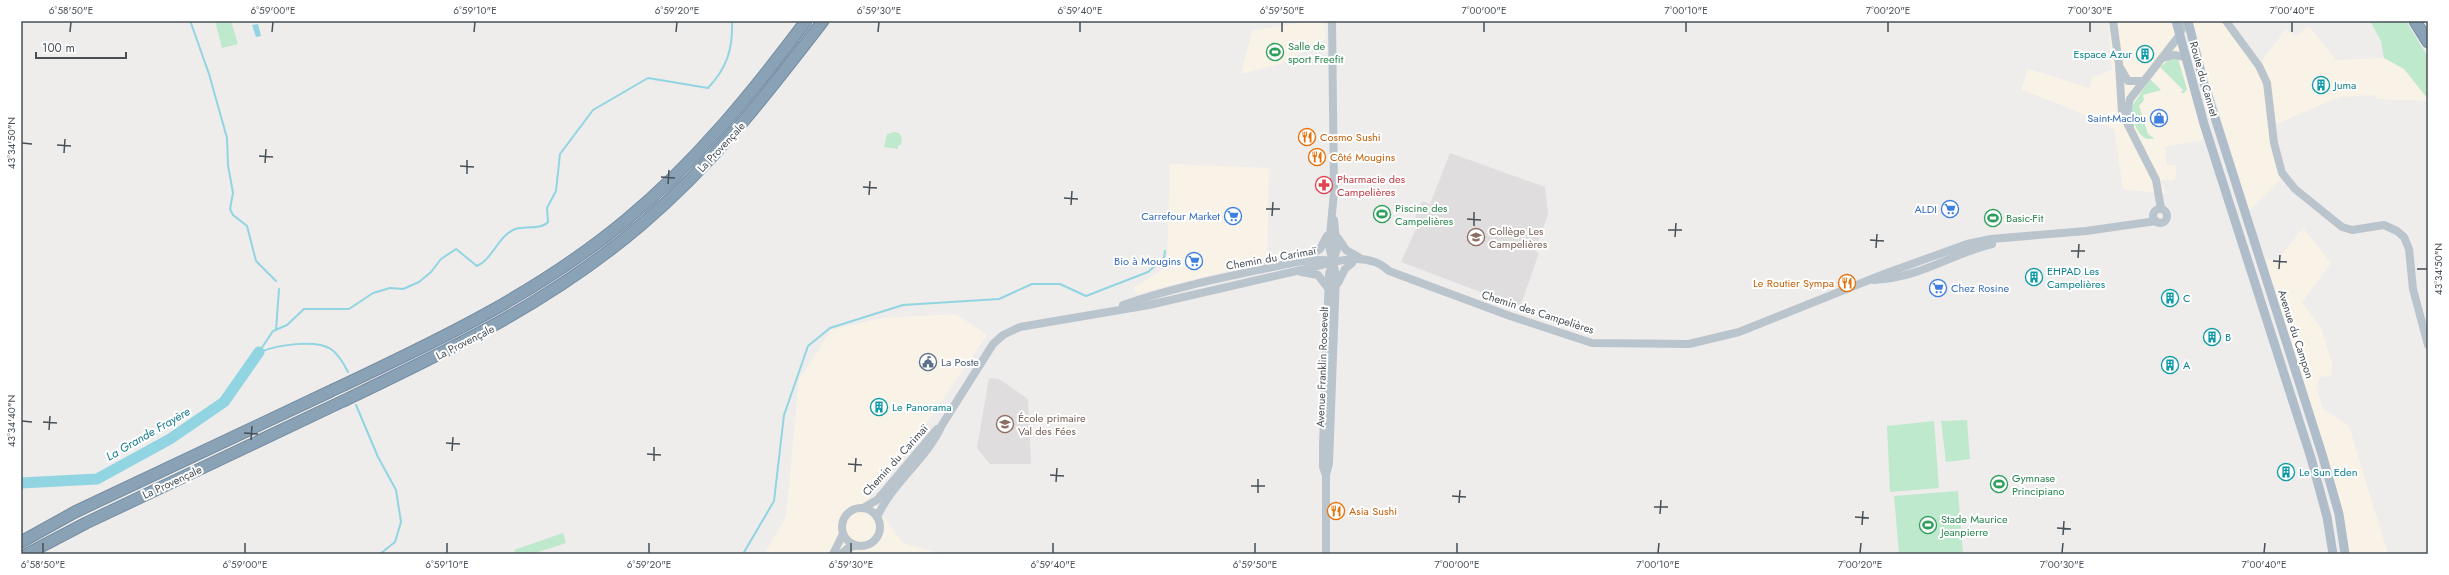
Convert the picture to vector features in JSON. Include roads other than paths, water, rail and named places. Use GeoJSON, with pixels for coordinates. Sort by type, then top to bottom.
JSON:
{"type":"FeatureCollection","features":[{"type":"Feature","properties":{"kind":"highway","name":"La Provençale"},"geometry":{"type":"LineString","coordinates":[[21,542],[75,512],[455,332],[551,275],[627,219],[690,161],[728,120],[806,21]]}},
{"type":"Feature","properties":{"kind":"highway","name":"La Provençale"},"geometry":{"type":"LineString","coordinates":[[27,554],[86,523],[452,349],[511,317],[556,289],[642,224],[702,168],[764,99],[823,21]]}},
{"type":"Feature","properties":{"kind":"highway"},"geometry":{"type":"LineString","coordinates":[[2415,21],[2428,42]]}},
{"type":"Feature","properties":{"kind":"main road"},"geometry":{"type":"LineString","coordinates":[[1332,21],[1333,215]]}},
{"type":"Feature","properties":{"kind":"main road"},"geometry":{"type":"LineString","coordinates":[[2113,21],[2119,64],[2122,113],[2133,136]]}},
{"type":"Feature","properties":{"kind":"main road","name":"Route du Cannet"},"geometry":{"type":"LineString","coordinates":[[2176,21],[2185,58],[2211,144],[2311,458],[2327,516],[2332,554]]}},
{"type":"Feature","properties":{"kind":"main road"},"geometry":{"type":"LineString","coordinates":[[2133,136],[2128,114],[2128,104],[2143,81],[2179,36],[2186,21]]}},
{"type":"Feature","properties":{"kind":"main road","name":"Route du Cannet"},"geometry":{"type":"LineString","coordinates":[[2186,21],[2197,62],[2217,123]]}},
{"type":"Feature","properties":{"kind":"main road"},"geometry":{"type":"LineString","coordinates":[[2226,21],[2263,74],[2270,94],[2274,143],[2278,163],[2286,180],[2339,225],[2352,230],[2384,225],[2398,231],[2404,237],[2409,249],[2413,289],[2428,345]]}},
{"type":"Feature","properties":{"kind":"main road"},"geometry":{"type":"LineString","coordinates":[[2162,59],[2174,54],[2185,58]]}},
{"type":"Feature","properties":{"kind":"main road"},"geometry":{"type":"LineString","coordinates":[[2119,64],[2128,81],[2143,81]]}},
{"type":"Feature","properties":{"kind":"main road","name":"Avenue du Campon"},"geometry":{"type":"LineString","coordinates":[[2217,123],[2322,454],[2339,514],[2345,554]]}},
{"type":"Feature","properties":{"kind":"main road","name":"Chemin des Campelières"},"geometry":{"type":"LineString","coordinates":[[1332,261],[1345,258],[1366,260],[1510,316],[1592,343],[1636,345],[1689,344],[1739,332],[1867,280],[1967,244],[1991,239],[2156,221],[2162,223],[2167,219],[2166,213],[2161,209],[2156,180],[2133,136]]}},
{"type":"Feature","properties":{"kind":"main road","name":"Avenue Franklin Roosevelt"},"geometry":{"type":"LineString","coordinates":[[1326,554],[1326,475],[1323,466],[1323,446],[1332,287],[1332,261],[1329,246],[1329,232],[1333,215]]}},
{"type":"Feature","properties":{"kind":"main road","name":"Avenue Franklin Roosevelt"},"geometry":{"type":"LineString","coordinates":[[1332,261],[1337,249],[1337,237],[1333,215]]}},
{"type":"Feature","properties":{"kind":"main road"},"geometry":{"type":"LineString","coordinates":[[1296,262],[1320,250],[1329,232]]}},
{"type":"Feature","properties":{"kind":"main road"},"geometry":{"type":"LineString","coordinates":[[1337,237],[1346,250],[1366,260]]}},
{"type":"Feature","properties":{"kind":"main road","name":"Chemin du Carimaï"},"geometry":{"type":"LineString","coordinates":[[1098,314],[1142,299],[1234,275],[1296,262],[1320,259],[1332,261]]}},
{"type":"Feature","properties":{"kind":"main road","name":"Chemin des Campelières"},"geometry":{"type":"LineString","coordinates":[[1332,261],[1352,263],[1382,271],[1389,270]]}},
{"type":"Feature","properties":{"kind":"main road","name":"Chemin du Carimaï"},"geometry":{"type":"LineString","coordinates":[[877,517],[885,501],[936,437],[986,354],[1003,335],[1020,327],[1149,305],[1332,261]]}},
{"type":"Feature","properties":{"kind":"main road"},"geometry":{"type":"LineString","coordinates":[[1290,272],[1318,275],[1332,287],[1345,269],[1352,263]]}},
{"type":"Feature","properties":{"kind":"main road","name":"Chemin du Carimaï"},"geometry":{"type":"LineString","coordinates":[[863,508],[877,500],[942,425]]}},
{"type":"Feature","properties":{"kind":"main road"},"geometry":{"type":"LineString","coordinates":[[833,554],[843,534],[844,518],[854,509],[863,508],[871,511],[877,517],[880,530],[876,540],[866,546],[855,546],[848,548],[841,554]]}},
{"type":"Feature","properties":{"kind":"main road"},"geometry":{"type":"LineString","coordinates":[[843,534],[855,546]]}},
{"type":"Feature","properties":{"kind":"water"},"geometry":{"type":"Polygon","coordinates":[[[258,24],[261,36],[256,37],[252,25],[258,24]]]}},
{"type":"Feature","properties":{"kind":"waterway"},"geometry":{"type":"LineString","coordinates":[[259,352],[273,331],[287,325],[304,309],[349,309],[373,293],[390,288],[403,289],[419,282],[431,272],[441,259],[456,249],[477,266],[487,259],[499,242],[509,232],[519,228],[541,226],[548,222],[547,208],[556,191],[560,154],[593,110],[648,78],[708,88],[715,81],[728,58],[732,21]]}},
{"type":"Feature","properties":{"kind":"waterway"},"geometry":{"type":"LineString","coordinates":[[191,23],[209,74],[227,138],[228,165],[233,193],[230,209],[233,215],[247,226],[256,261],[276,281]]}},
{"type":"Feature","properties":{"kind":"waterway"},"geometry":{"type":"LineString","coordinates":[[743,554],[774,501],[784,415],[808,346],[830,328],[903,305],[999,299],[1032,284],[1060,284],[1086,296],[1148,272],[1164,258],[1165,251]]}},
{"type":"Feature","properties":{"kind":"waterway"},"geometry":{"type":"LineString","coordinates":[[276,330],[279,289]]}},
{"type":"Feature","properties":{"kind":"waterway"},"geometry":{"type":"LineString","coordinates":[[260,352],[286,345],[316,344],[331,349],[343,363],[348,372]]}},
{"type":"Feature","properties":{"kind":"waterway","name":"La Grande Frayère"},"geometry":{"type":"LineString","coordinates":[[21,483],[97,479],[170,439],[224,402],[259,352]]}},
{"type":"Feature","properties":{"kind":"waterway"},"geometry":{"type":"LineString","coordinates":[[356,405],[378,457],[396,490],[401,522],[395,542],[380,554]]}},
{"type":"Feature","properties":{"kind":"place","name":"Salle de sport Freefit"},"geometry":{"type":"Point","coordinates":[1275,52]}},
{"type":"Feature","properties":{"kind":"place","name":"Espace Azur"},"geometry":{"type":"Point","coordinates":[2145,54]}},
{"type":"Feature","properties":{"kind":"place","name":"Juma"},"geometry":{"type":"Point","coordinates":[2321,85]}},
{"type":"Feature","properties":{"kind":"place","name":"Saint-Maclou"},"geometry":{"type":"Point","coordinates":[2159,118]}},
{"type":"Feature","properties":{"kind":"place","name":"Cosmo Sushi"},"geometry":{"type":"Point","coordinates":[1307,137]}},
{"type":"Feature","properties":{"kind":"place","name":"Côté Mougins"},"geometry":{"type":"Point","coordinates":[1317,157]}},
{"type":"Feature","properties":{"kind":"place","name":"Pharmacie des Campelières"},"geometry":{"type":"Point","coordinates":[1324,185]}},
{"type":"Feature","properties":{"kind":"place","name":"ALDI"},"geometry":{"type":"Point","coordinates":[1950,209]}},
{"type":"Feature","properties":{"kind":"place","name":"Piscine des Campelières"},"geometry":{"type":"Point","coordinates":[1382,214]}},
{"type":"Feature","properties":{"kind":"place","name":"Carrefour Market"},"geometry":{"type":"Point","coordinates":[1233,216]}},
{"type":"Feature","properties":{"kind":"place","name":"Basic-Fit"},"geometry":{"type":"Point","coordinates":[1993,218]}},
{"type":"Feature","properties":{"kind":"place","name":"Collège Les Campelières"},"geometry":{"type":"Point","coordinates":[1476,237]}},
{"type":"Feature","properties":{"kind":"place","name":"Bio à Mougins"},"geometry":{"type":"Point","coordinates":[1194,261]}},
{"type":"Feature","properties":{"kind":"place","name":"EHPAD Les Campelières"},"geometry":{"type":"Point","coordinates":[2034,277]}},
{"type":"Feature","properties":{"kind":"place","name":"Le Routier Sympa"},"geometry":{"type":"Point","coordinates":[1847,283]}},
{"type":"Feature","properties":{"kind":"place","name":"Chez Rosine"},"geometry":{"type":"Point","coordinates":[1938,288]}},
{"type":"Feature","properties":{"kind":"place","name":"C"},"geometry":{"type":"Point","coordinates":[2170,298]}},
{"type":"Feature","properties":{"kind":"place","name":"B"},"geometry":{"type":"Point","coordinates":[2212,337]}},
{"type":"Feature","properties":{"kind":"place","name":"La Poste"},"geometry":{"type":"Point","coordinates":[928,362]}},
{"type":"Feature","properties":{"kind":"place","name":"A"},"geometry":{"type":"Point","coordinates":[2170,365]}},
{"type":"Feature","properties":{"kind":"place","name":"Le Panorama"},"geometry":{"type":"Point","coordinates":[879,407]}},
{"type":"Feature","properties":{"kind":"place","name":"École primaire Val des Fées"},"geometry":{"type":"Point","coordinates":[1005,424]}},
{"type":"Feature","properties":{"kind":"place","name":"Le Sun Eden"},"geometry":{"type":"Point","coordinates":[2286,472]}},
{"type":"Feature","properties":{"kind":"place","name":"Gymnase Principiano"},"geometry":{"type":"Point","coordinates":[1999,484]}},
{"type":"Feature","properties":{"kind":"place","name":"Asia Sushi"},"geometry":{"type":"Point","coordinates":[1336,511]}},
{"type":"Feature","properties":{"kind":"place","name":"Stade Maurice Jeanpierre"},"geometry":{"type":"Point","coordinates":[1928,525]}}]}
